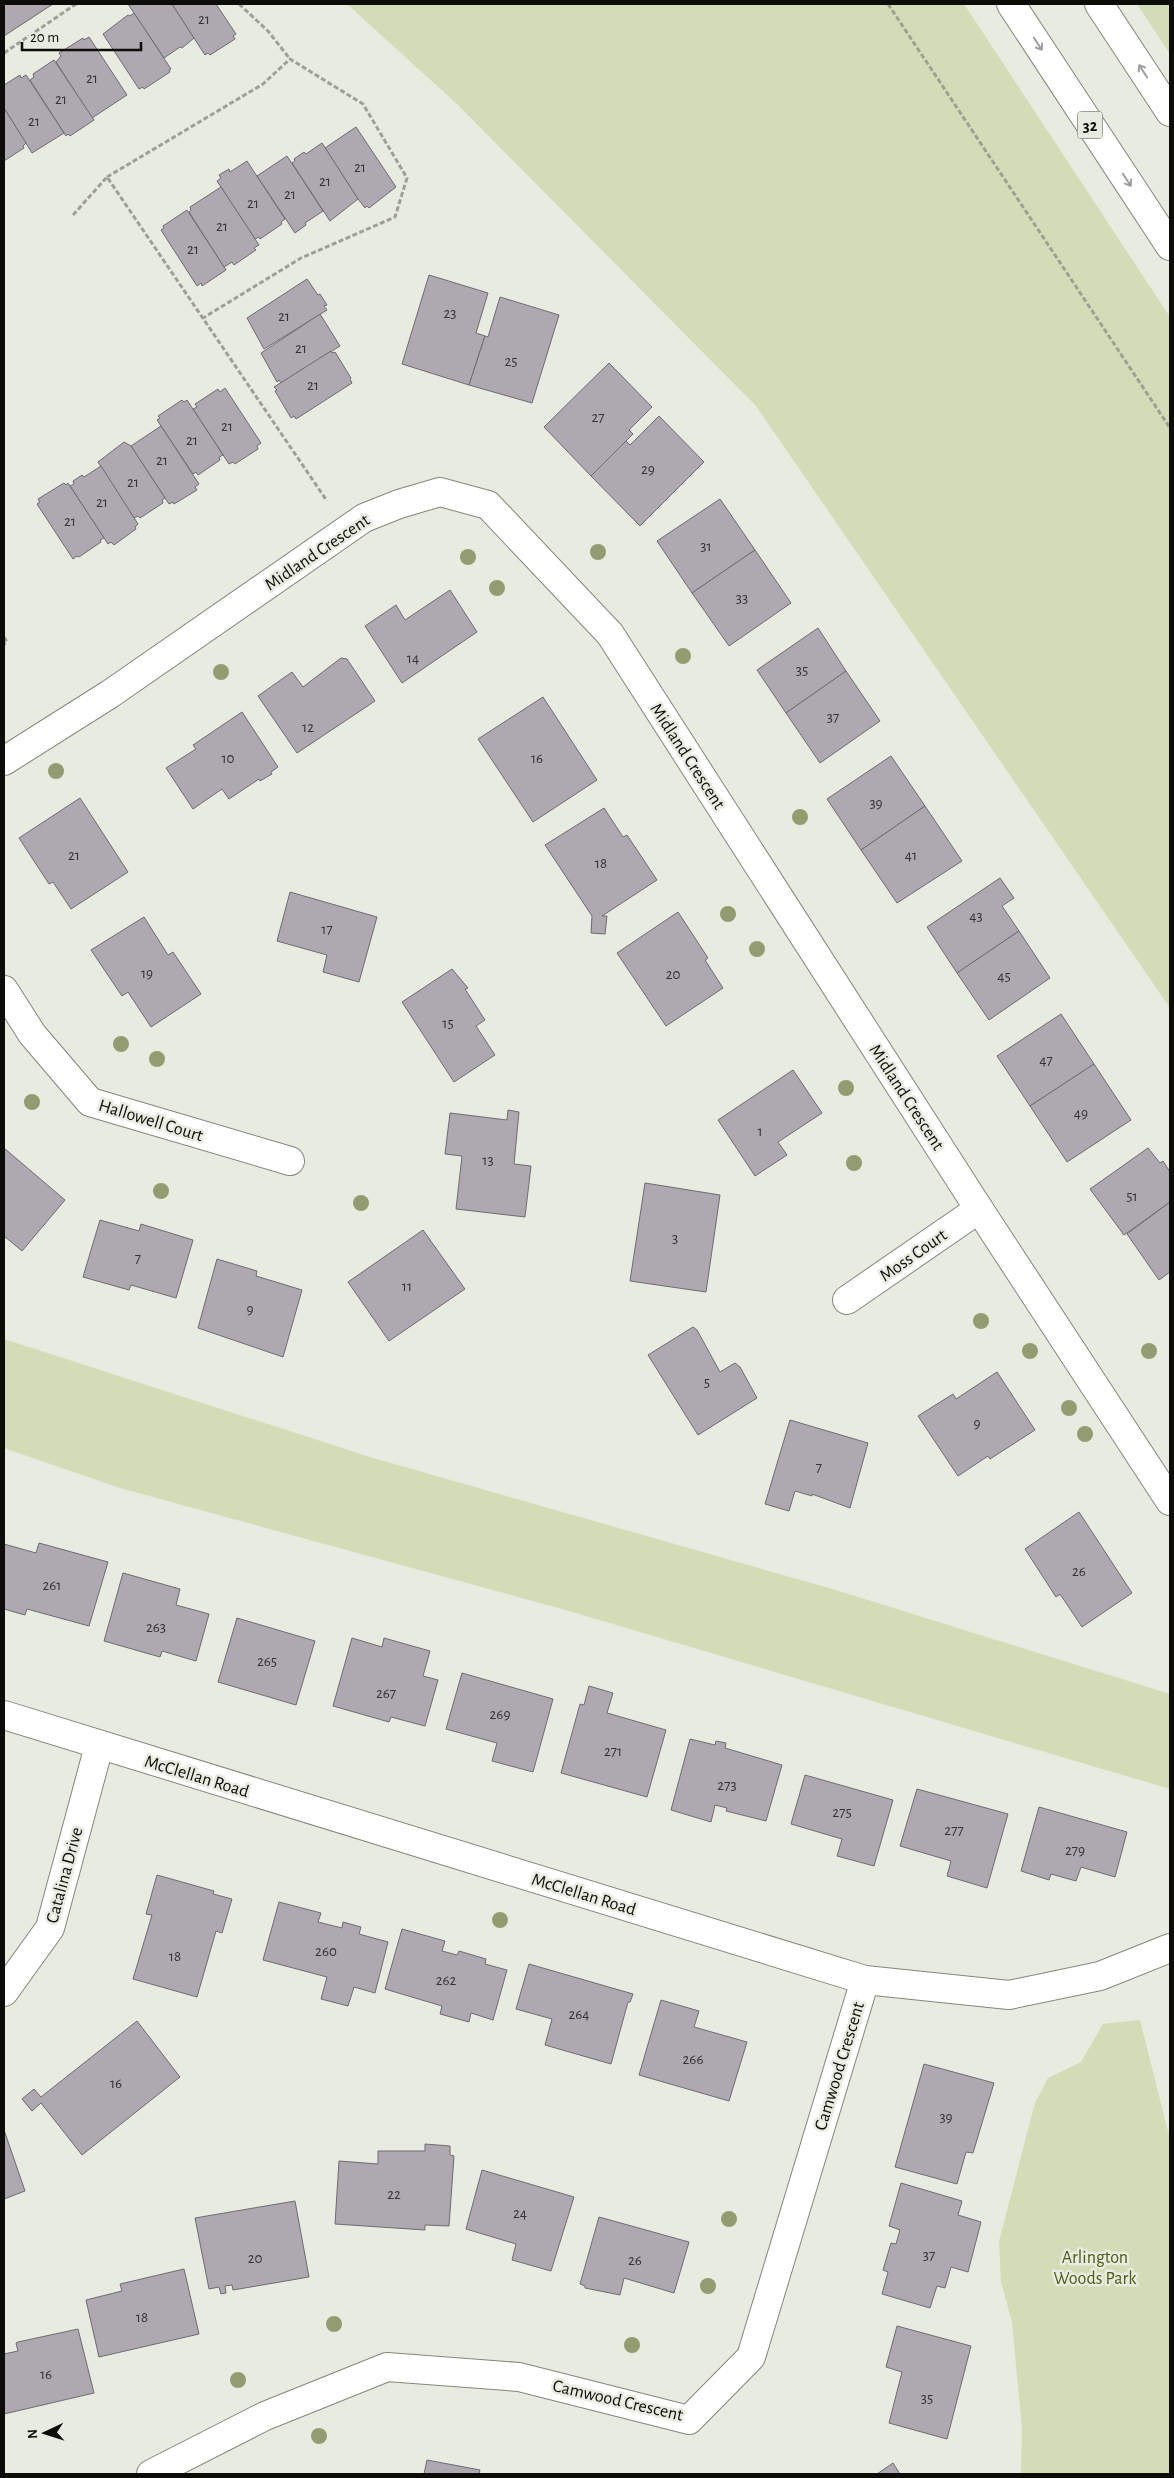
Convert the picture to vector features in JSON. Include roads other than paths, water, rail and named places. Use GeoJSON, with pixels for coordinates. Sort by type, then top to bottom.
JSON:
{"type":"FeatureCollection","features":[{"type":"Feature","properties":{"kind":"street","name":"32"},"geometry":{"type":"LineString","coordinates":[[1011,4],[1170,246]]}},
{"type":"Feature","properties":{"kind":"street"},"geometry":{"type":"LineString","coordinates":[[1099,4],[1170,112]]}},
{"type":"Feature","properties":{"kind":"street","name":"Midland Crescent"},"geometry":{"type":"LineString","coordinates":[[4,761],[110,694],[347,530],[373,515],[440,492],[488,505],[610,634],[979,1209],[1170,1500]]}},
{"type":"Feature","properties":{"kind":"street","name":"Hallowell Court"},"geometry":{"type":"LineString","coordinates":[[4,990],[32,1034],[90,1102],[290,1162]]}},
{"type":"Feature","properties":{"kind":"street","name":"Moss Court"},"geometry":{"type":"LineString","coordinates":[[847,1300],[979,1209]]}},
{"type":"Feature","properties":{"kind":"street","name":"McClellan Road"},"geometry":{"type":"LineString","coordinates":[[4,1715],[99,1746],[865,1980],[1009,1995],[1100,1976],[1170,1948]]}},
{"type":"Feature","properties":{"kind":"street","name":"Catalina Drive"},"geometry":{"type":"LineString","coordinates":[[4,1992],[50,1928],[99,1746]]}},
{"type":"Feature","properties":{"kind":"street","name":"Camwood Crescent"},"geometry":{"type":"LineString","coordinates":[[151,2474],[265,2416],[387,2367],[519,2377],[689,2420],[751,2357],[865,1980]]}},
{"type":"Feature","properties":{"kind":"park label","name":"Arlington Woods Park"},"geometry":{"type":"Point","coordinates":[1095,2267]}}]}
